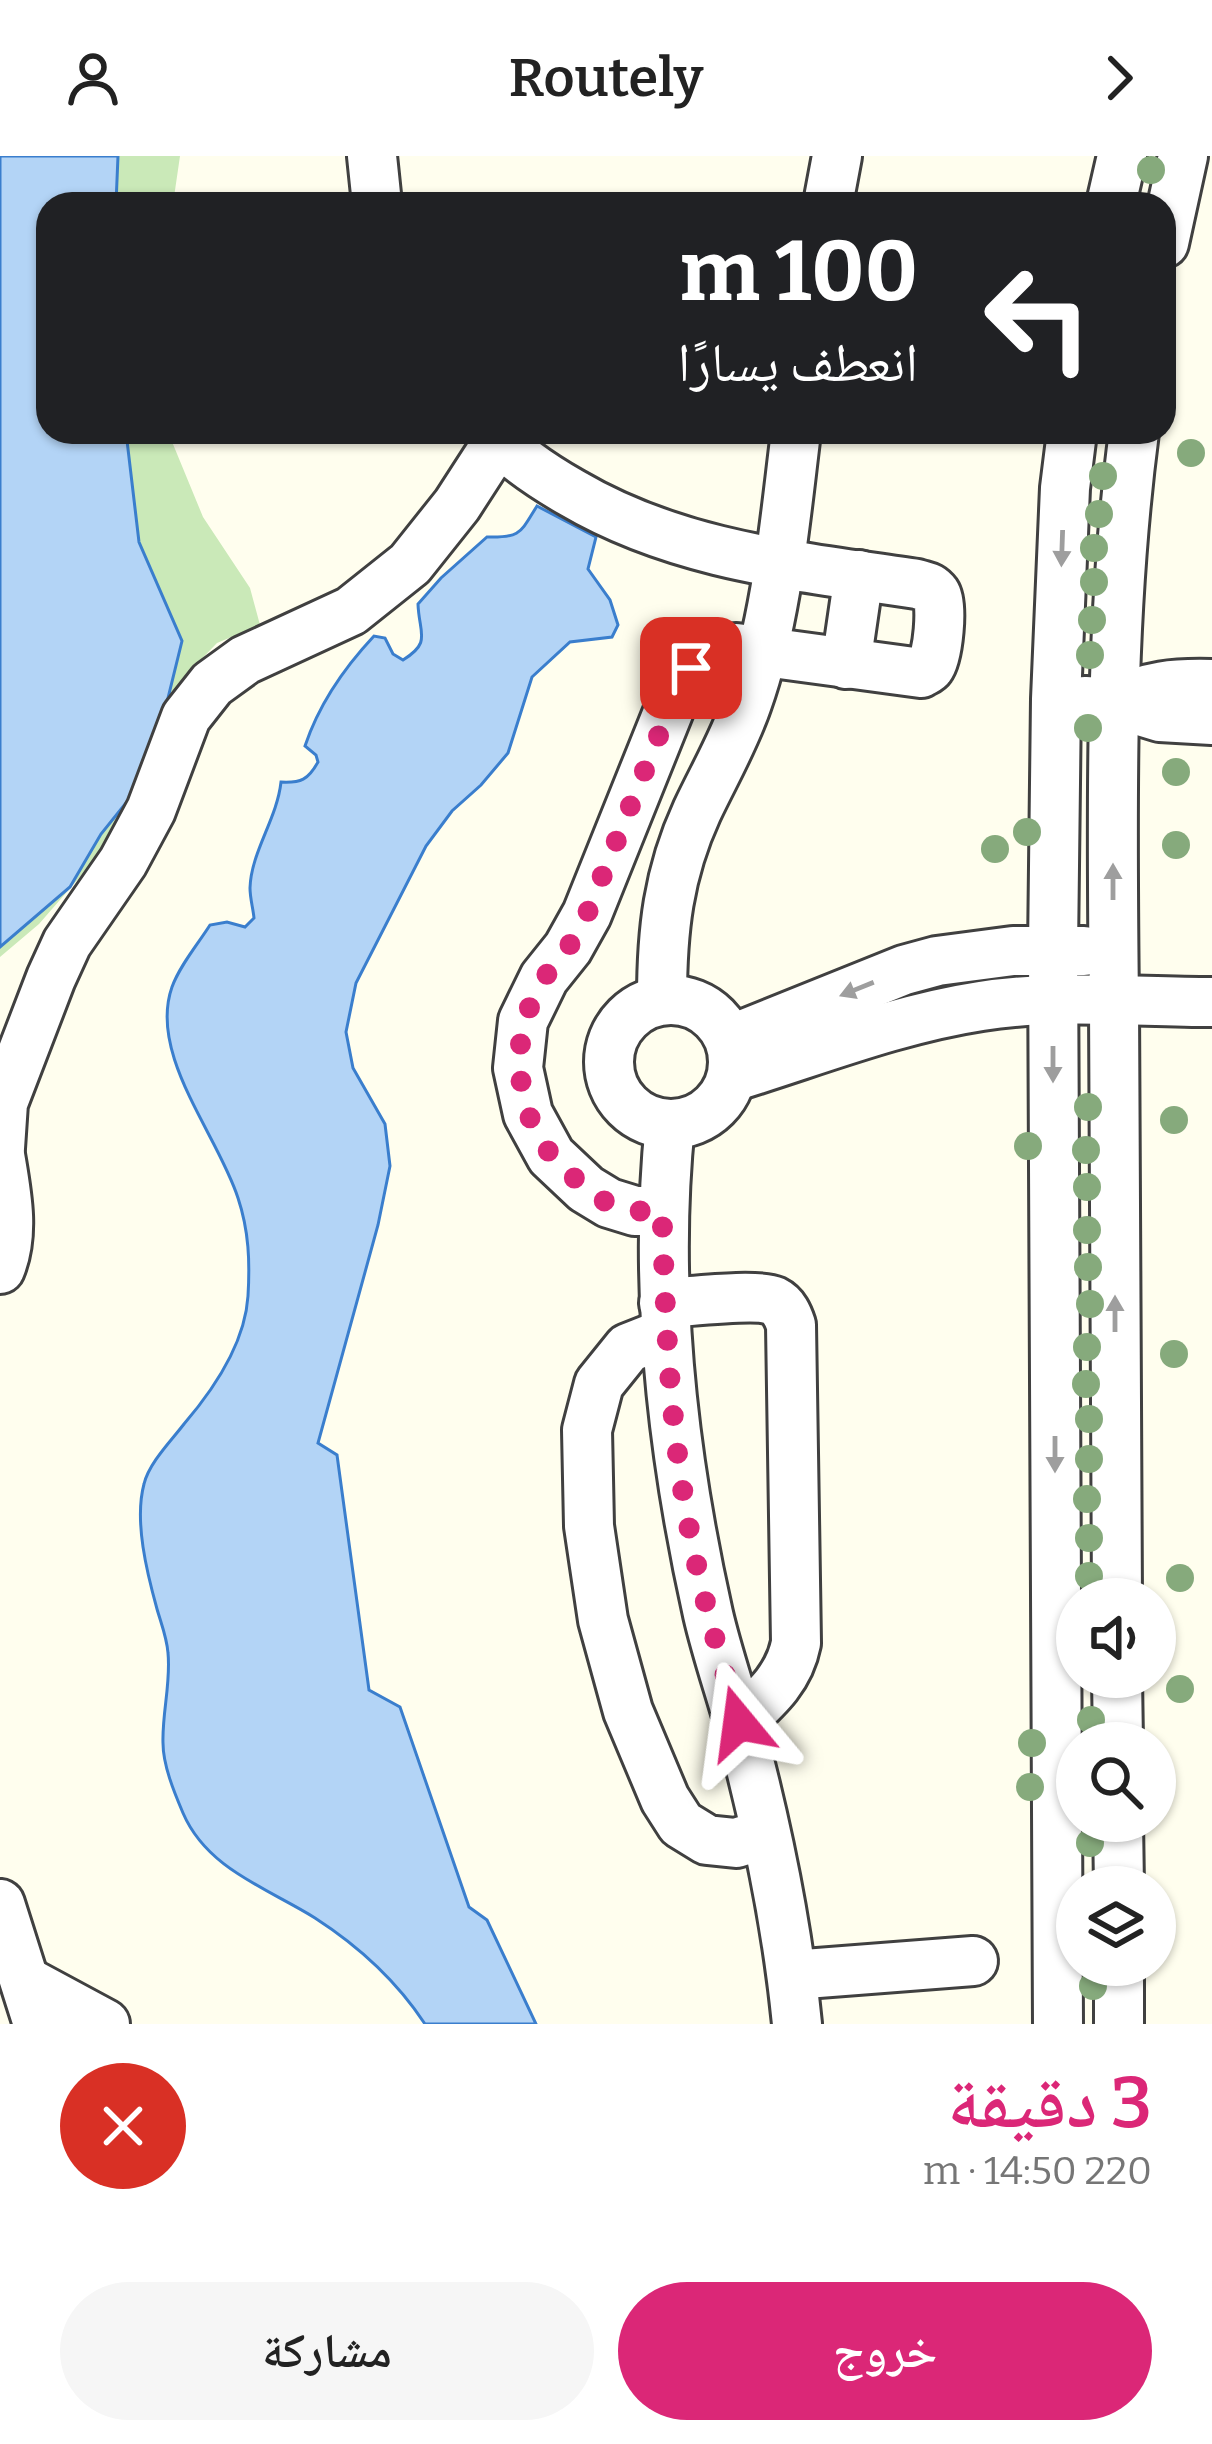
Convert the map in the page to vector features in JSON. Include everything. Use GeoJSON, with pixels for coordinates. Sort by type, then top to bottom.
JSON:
{"type":"FeatureCollection","features":[{"type":"Feature","properties":{"kind":"street"},"geometry":{"type":"LineString","coordinates":[[372,156],[376,192]]}},
{"type":"Feature","properties":{"kind":"street"},"geometry":{"type":"LineString","coordinates":[[830,192],[836,156]]}},
{"type":"Feature","properties":{"kind":"street"},"geometry":{"type":"LineString","coordinates":[[1114,192],[1122,156]]}},
{"type":"Feature","properties":{"kind":"street"},"geometry":{"type":"LineString","coordinates":[[1175,192],[1183,156]]}},
{"type":"Feature","properties":{"kind":"street"},"geometry":{"type":"LineString","coordinates":[[0,1269],[8,1200],[0,1152],[3,1103],[67,943],[123,862],[151,810],[187,717],[212,684],[245,660],[351,611],[410,564],[457,505],[491,444]]}},
{"type":"Feature","properties":{"kind":"street"},"geometry":{"type":"LineString","coordinates":[[505,444],[548,479],[602,511],[678,541],[718,552],[917,584],[928,587],[940,607],[934,656],[921,673],[736,648],[712,654],[691,668],[677,690],[587,914],[544,978],[523,1021],[518,1067],[528,1114],[551,1156],[609,1204],[634,1211],[662,1211]]}},
{"type":"Feature","properties":{"kind":"street"},"geometry":{"type":"LineString","coordinates":[[662,999],[662,936],[674,874],[695,814],[748,702],[779,562],[794,444]]}},
{"type":"Feature","properties":{"kind":"street"},"geometry":{"type":"LineString","coordinates":[[1058,2024],[1052,999],[1056,699],[1070,444]]}},
{"type":"Feature","properties":{"kind":"street"},"geometry":{"type":"LineString","coordinates":[[1117,1578],[1114,703],[1132,444]]}},
{"type":"Feature","properties":{"kind":"street"},"geometry":{"type":"LineString","coordinates":[[846,664],[859,575]]}},
{"type":"Feature","properties":{"kind":"street"},"geometry":{"type":"LineString","coordinates":[[1114,703],[1158,685],[1212,684]]}},
{"type":"Feature","properties":{"kind":"street"},"geometry":{"type":"LineString","coordinates":[[1056,699],[1114,703],[1160,717],[1212,720]]}},
{"type":"Feature","properties":{"kind":"street"},"geometry":{"type":"LineString","coordinates":[[731,1058],[904,970],[975,954],[1113,951]]}},
{"type":"Feature","properties":{"kind":"street"},"geometry":{"type":"LineString","coordinates":[[937,961],[948,1012]]}},
{"type":"Feature","properties":{"kind":"street"},"geometry":{"type":"LineString","coordinates":[[662,999],[703,1008],[719,1022],[731,1058],[723,1096],[709,1112],[691,1121],[650,1121],[632,1110],[610,1076],[614,1035],[642,1006],[662,999]]}},
{"type":"Feature","properties":{"kind":"street"},"geometry":{"type":"LineString","coordinates":[[731,1058],[983,1005],[1052,999],[1212,1002]]}},
{"type":"Feature","properties":{"kind":"street"},"geometry":{"type":"LineString","coordinates":[[670,1124],[662,1211],[672,1410],[709,1620],[765,1834],[797,2024]]}},
{"type":"Feature","properties":{"kind":"street"},"geometry":{"type":"LineString","coordinates":[[739,1723],[785,1675],[796,1643],[791,1325],[785,1310],[772,1300],[757,1298],[665,1318],[628,1348],[599,1384],[586,1430],[589,1526],[603,1619],[628,1711],[665,1799],[681,1824],[707,1840],[736,1843],[765,1834]]}},
{"type":"Feature","properties":{"kind":"street"},"geometry":{"type":"LineString","coordinates":[[0,1904],[32,2003],[105,2024]]}},
{"type":"Feature","properties":{"kind":"street"},"geometry":{"type":"LineString","coordinates":[[792,1975],[973,1961]]}},
{"type":"Feature","properties":{"kind":"street"},"geometry":{"type":"LineString","coordinates":[[1119,1986],[1119,2024]]}},
{"type":"Feature","properties":{"kind":"green space"},"geometry":{"type":"Polygon","coordinates":[[[0,156],[180,156],[175,192],[36,192],[36,444],[173,444],[203,517],[250,588],[260,625],[217,643],[183,678],[112,840],[39,924],[0,957],[0,156]]]}},
{"type":"Feature","properties":{"kind":"water"},"geometry":{"type":"Polygon","coordinates":[[[0,156],[118,156],[116,192],[36,192],[36,444],[127,444],[139,542],[182,641],[138,788],[101,834],[70,887],[0,947],[0,156]]]}},
{"type":"Feature","properties":{"kind":"water"},"geometry":{"type":"Polygon","coordinates":[[[537,506],[596,537],[588,569],[610,600],[618,625],[612,637],[570,642],[532,677],[508,753],[452,811],[426,846],[356,983],[346,1032],[353,1068],[385,1124],[390,1166],[318,1443],[337,1455],[369,1690],[400,1707],[469,1907],[487,1920],[536,2024],[425,2024],[376,1965],[347,1941],[240,1875],[207,1849],[183,1813],[167,1769],[163,1732],[168,1653],[146,1563],[141,1499],[161,1452],[226,1365],[246,1314],[249,1271],[238,1198],[177,1067],[167,1013],[175,979],[210,925],[227,922],[245,927],[254,918],[251,875],[281,782],[303,779],[318,762],[305,746],[343,674],[374,636],[385,638],[393,654],[403,660],[412,654],[422,636],[418,604],[487,537],[518,532],[537,506]]]}},
{"type":"Feature","properties":{"kind":"route"},"geometry":{"type":"LineString","coordinates":[[691,668],[677,690],[587,914],[544,978],[523,1021],[518,1067],[528,1114],[551,1156],[609,1204],[634,1211],[662,1211],[672,1410],[687,1515],[709,1620],[739,1723]]}}]}
